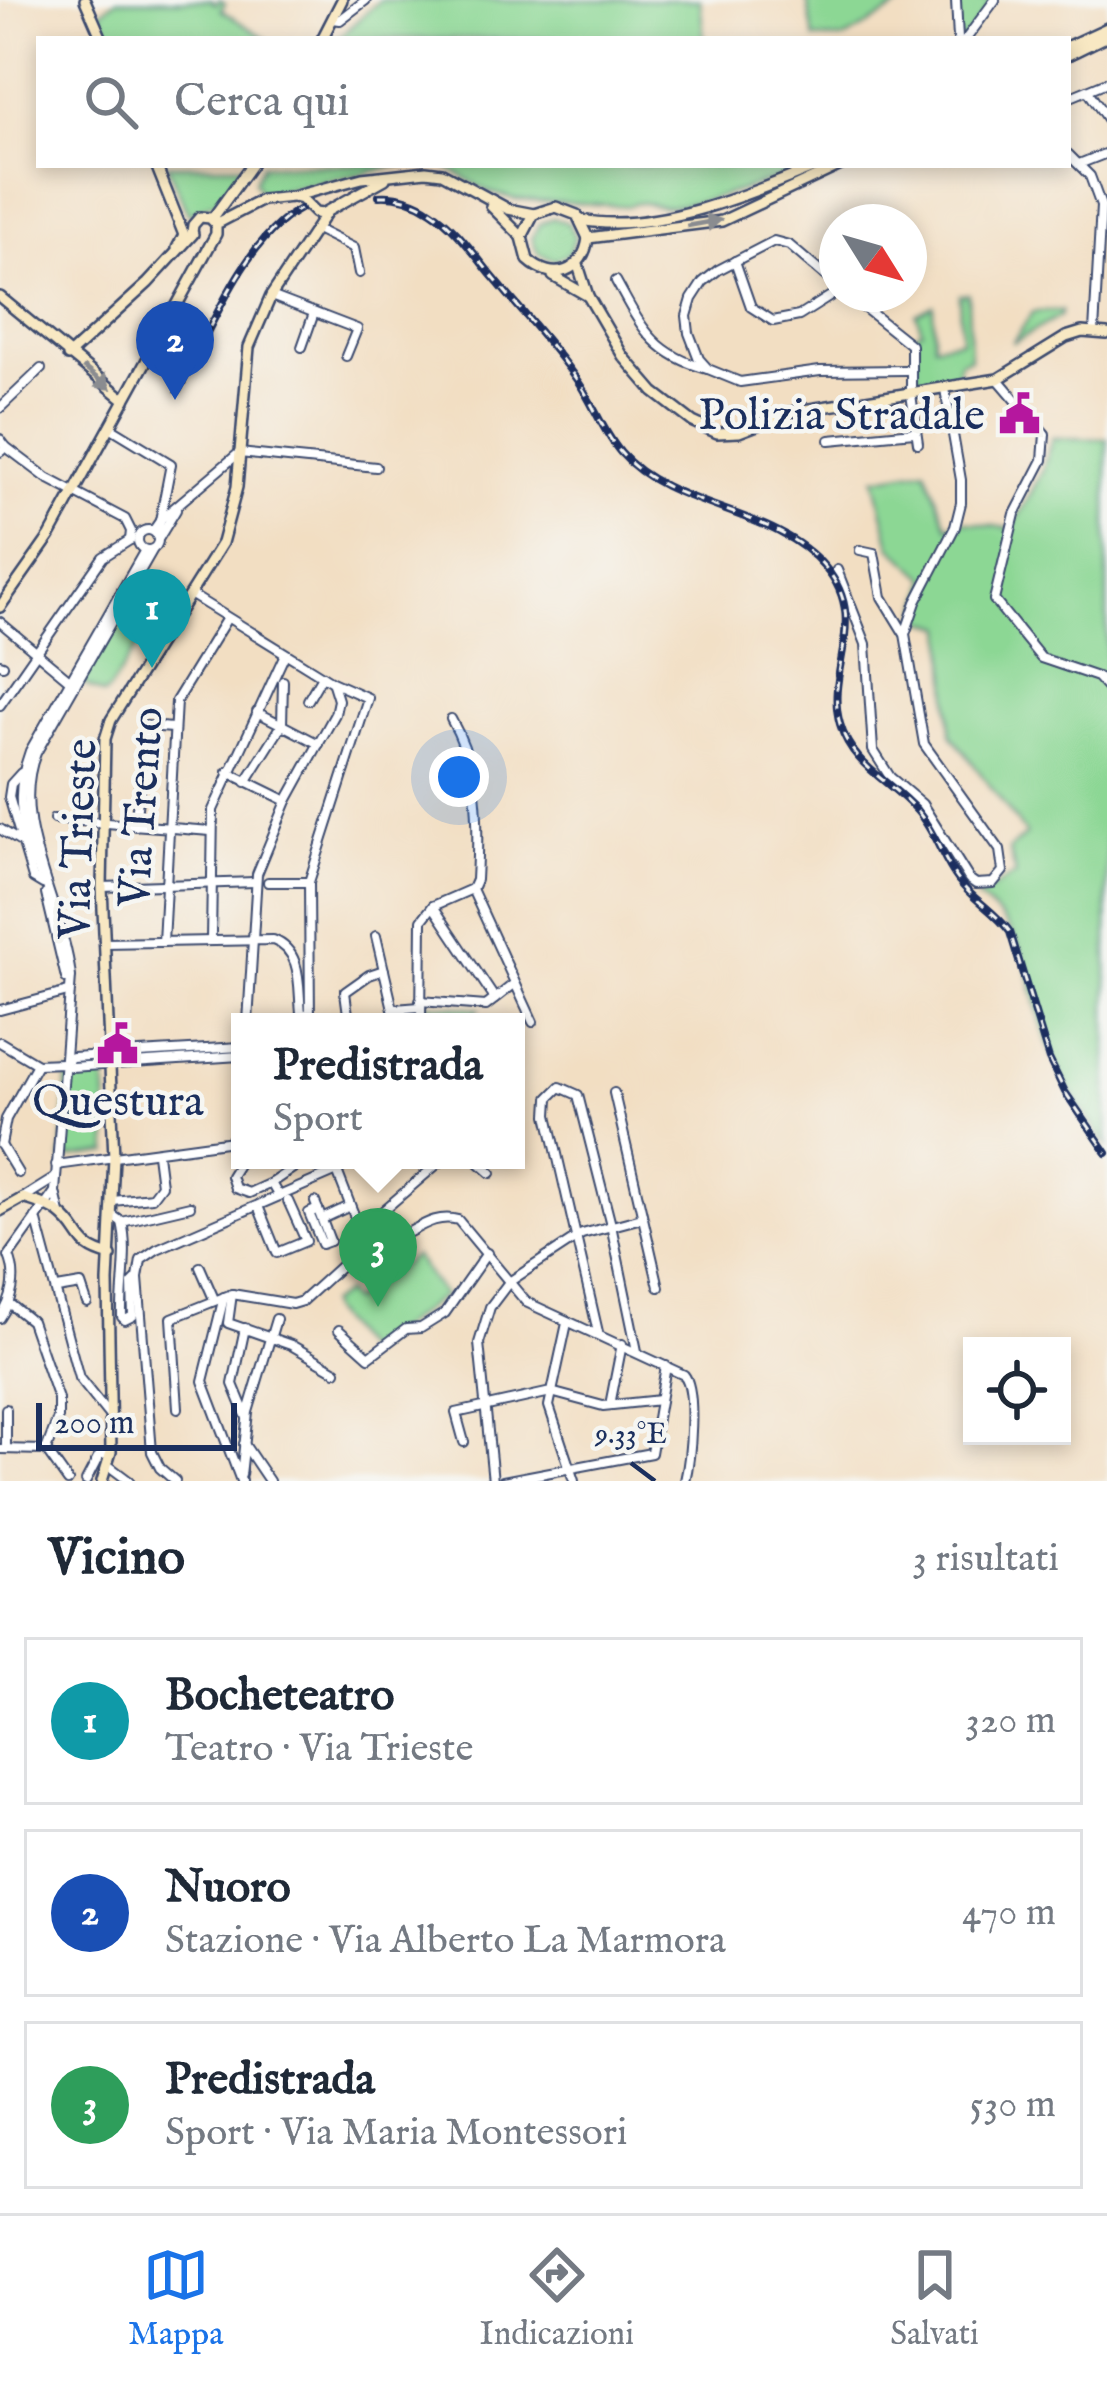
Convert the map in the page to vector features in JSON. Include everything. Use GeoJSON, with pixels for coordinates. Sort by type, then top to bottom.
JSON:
{"type":"FeatureCollection","features":[{"type":"Feature","properties":{"kind":"main road"},"geometry":{"type":"LineString","coordinates":[[85,0],[100,36]]}},
{"type":"Feature","properties":{"kind":"main road"},"geometry":{"type":"LineString","coordinates":[[324,36],[341,0]]}},
{"type":"Feature","properties":{"kind":"main road"},"geometry":{"type":"LineString","coordinates":[[1071,49],[1107,32]]}},
{"type":"Feature","properties":{"kind":"main road"},"geometry":{"type":"LineString","coordinates":[[157,168],[184,235],[166,264]]}},
{"type":"Feature","properties":{"kind":"main road"},"geometry":{"type":"LineString","coordinates":[[0,607],[33,563],[74,493],[249,168]]}},
{"type":"Feature","properties":{"kind":"main road"},"geometry":{"type":"LineString","coordinates":[[522,237],[534,214],[548,207],[563,208],[582,220],[636,220],[711,208],[812,168]]}},
{"type":"Feature","properties":{"kind":"main road"},"geometry":{"type":"LineString","coordinates":[[588,238],[722,220],[835,168]]}},
{"type":"Feature","properties":{"kind":"main road"},"geometry":{"type":"LineString","coordinates":[[178,215],[203,241],[220,222],[275,199],[362,178],[435,171],[508,209],[534,214]]}},
{"type":"Feature","properties":{"kind":"main road"},"geometry":{"type":"LineString","coordinates":[[292,196],[315,214],[390,176]]}},
{"type":"Feature","properties":{"kind":"main road"},"geometry":{"type":"LineString","coordinates":[[236,189],[238,199],[249,208]]}},
{"type":"Feature","properties":{"kind":"main road"},"geometry":{"type":"LineString","coordinates":[[313,232],[309,206],[318,190]]}},
{"type":"Feature","properties":{"kind":"main road"},"geometry":{"type":"LineString","coordinates":[[318,190],[332,197],[328,211]]}},
{"type":"Feature","properties":{"kind":"main road"},"geometry":{"type":"LineString","coordinates":[[478,194],[522,237],[528,260],[589,296]]}},
{"type":"Feature","properties":{"kind":"main road","name":"Via Trieste"},"geometry":{"type":"LineString","coordinates":[[102,1481],[111,1451],[108,1282],[117,1218],[100,824],[107,729],[222,543],[230,521],[249,346],[271,296],[328,211]]}},
{"type":"Feature","properties":{"kind":"main road"},"geometry":{"type":"LineString","coordinates":[[68,356],[166,264],[193,235],[197,219],[214,228]]}},
{"type":"Feature","properties":{"kind":"main road"},"geometry":{"type":"LineString","coordinates":[[548,273],[578,265],[586,253],[588,238],[582,220]]}},
{"type":"Feature","properties":{"kind":"main road"},"geometry":{"type":"LineString","coordinates":[[578,265],[589,296],[623,356],[654,392],[693,422],[717,433],[739,432],[791,412],[998,379],[1066,337],[1107,334]]}},
{"type":"Feature","properties":{"kind":"main road"},"geometry":{"type":"LineString","coordinates":[[0,296],[125,400]]}},
{"type":"Feature","properties":{"kind":"main road"},"geometry":{"type":"LineString","coordinates":[[0,1211],[26,1196],[61,1214],[83,1244],[111,1256]]}},
{"type":"Feature","properties":{"kind":"street"},"geometry":{"type":"LineString","coordinates":[[333,19],[340,20],[366,0]]}},
{"type":"Feature","properties":{"kind":"street"},"geometry":{"type":"LineString","coordinates":[[956,0],[962,36]]}},
{"type":"Feature","properties":{"kind":"street"},"geometry":{"type":"LineString","coordinates":[[965,36],[995,0]]}},
{"type":"Feature","properties":{"kind":"street"},"geometry":{"type":"LineString","coordinates":[[1071,97],[1107,82]]}},
{"type":"Feature","properties":{"kind":"street"},"geometry":{"type":"LineString","coordinates":[[1088,90],[1107,119]]}},
{"type":"Feature","properties":{"kind":"street"},"geometry":{"type":"LineString","coordinates":[[1079,164],[1107,153]]}},
{"type":"Feature","properties":{"kind":"street"},"geometry":{"type":"LineString","coordinates":[[1071,157],[1090,176],[1101,206],[1094,332]]}},
{"type":"Feature","properties":{"kind":"street"},"geometry":{"type":"LineString","coordinates":[[313,232],[354,248],[359,273]]}},
{"type":"Feature","properties":{"kind":"street"},"geometry":{"type":"LineString","coordinates":[[708,369],[693,347],[687,316],[703,281],[774,241],[789,245],[819,272]]}},
{"type":"Feature","properties":{"kind":"street"},"geometry":{"type":"LineString","coordinates":[[736,261],[751,308],[773,321],[799,316],[819,302]]}},
{"type":"Feature","properties":{"kind":"street"},"geometry":{"type":"LineString","coordinates":[[616,280],[648,338],[675,358],[740,382],[820,371],[906,370]]}},
{"type":"Feature","properties":{"kind":"street"},"geometry":{"type":"LineString","coordinates":[[271,296],[357,329],[346,356]]}},
{"type":"Feature","properties":{"kind":"street"},"geometry":{"type":"LineString","coordinates":[[869,312],[911,346]]}},
{"type":"Feature","properties":{"kind":"street"},"geometry":{"type":"LineString","coordinates":[[302,347],[314,313]]}},
{"type":"Feature","properties":{"kind":"street"},"geometry":{"type":"LineString","coordinates":[[911,346],[906,370],[918,443]]}},
{"type":"Feature","properties":{"kind":"street"},"geometry":{"type":"LineString","coordinates":[[908,394],[911,346]]}},
{"type":"Feature","properties":{"kind":"street"},"geometry":{"type":"LineString","coordinates":[[0,408],[41,369]]}},
{"type":"Feature","properties":{"kind":"street"},"geometry":{"type":"LineString","coordinates":[[998,379],[1045,434],[1039,471],[1011,529],[994,600],[1041,658],[1097,677],[1107,688]]}},
{"type":"Feature","properties":{"kind":"street"},"geometry":{"type":"LineString","coordinates":[[905,634],[955,527],[961,503],[962,480],[945,389]]}},
{"type":"Feature","properties":{"kind":"street"},"geometry":{"type":"LineString","coordinates":[[110,427],[171,464],[162,518],[153,534]]}},
{"type":"Feature","properties":{"kind":"street"},"geometry":{"type":"LineString","coordinates":[[830,440],[914,432]]}},
{"type":"Feature","properties":{"kind":"street"},"geometry":{"type":"LineString","coordinates":[[2,446],[74,493],[153,534]]}},
{"type":"Feature","properties":{"kind":"street"},"geometry":{"type":"LineString","coordinates":[[162,518],[239,453],[376,467]]}},
{"type":"Feature","properties":{"kind":"street"},"geometry":{"type":"LineString","coordinates":[[61,1214],[55,1192],[68,952],[28,816],[26,786],[36,752],[142,546],[176,508]]}},
{"type":"Feature","properties":{"kind":"street"},"geometry":{"type":"LineString","coordinates":[[125,519],[142,546]]}},
{"type":"Feature","properties":{"kind":"street"},"geometry":{"type":"LineString","coordinates":[[142,546],[139,536],[153,534]]}},
{"type":"Feature","properties":{"kind":"street"},"geometry":{"type":"LineString","coordinates":[[0,705],[103,557],[142,546]]}},
{"type":"Feature","properties":{"kind":"street"},"geometry":{"type":"LineString","coordinates":[[837,570],[866,644],[873,750],[890,777],[922,804],[969,879],[993,884],[1003,872],[1000,850],[919,733],[905,634],[882,597],[874,553],[860,550]]}},
{"type":"Feature","properties":{"kind":"street"},"geometry":{"type":"LineString","coordinates":[[190,594],[332,682],[368,698],[309,882],[310,1013]]}},
{"type":"Feature","properties":{"kind":"street","name":"Via Trento"},"geometry":{"type":"LineString","coordinates":[[163,942],[173,728],[179,691],[227,618]]}},
{"type":"Feature","properties":{"kind":"street"},"geometry":{"type":"LineString","coordinates":[[0,622],[73,682]]}},
{"type":"Feature","properties":{"kind":"street"},"geometry":{"type":"LineString","coordinates":[[211,940],[213,810],[285,654]]}},
{"type":"Feature","properties":{"kind":"street"},"geometry":{"type":"LineString","coordinates":[[308,700],[322,676]]}},
{"type":"Feature","properties":{"kind":"street"},"geometry":{"type":"LineString","coordinates":[[245,782],[282,725],[284,681]]}},
{"type":"Feature","properties":{"kind":"street"},"geometry":{"type":"LineString","coordinates":[[44,884],[33,878],[9,791],[73,682]]}},
{"type":"Feature","properties":{"kind":"street"},"geometry":{"type":"LineString","coordinates":[[248,1013],[255,882],[287,802],[335,714],[338,700],[332,682]]}},
{"type":"Feature","properties":{"kind":"street"},"geometry":{"type":"LineString","coordinates":[[257,712],[320,744]]}},
{"type":"Feature","properties":{"kind":"street"},"geometry":{"type":"LineString","coordinates":[[451,719],[469,754],[474,778],[478,840],[472,890],[533,1022]]}},
{"type":"Feature","properties":{"kind":"street"},"geometry":{"type":"LineString","coordinates":[[135,826],[146,726],[173,728]]}},
{"type":"Feature","properties":{"kind":"street"},"geometry":{"type":"LineString","coordinates":[[22,772],[21,816],[44,884],[69,992]]}},
{"type":"Feature","properties":{"kind":"street"},"geometry":{"type":"LineString","coordinates":[[228,772],[287,802]]}},
{"type":"Feature","properties":{"kind":"street"},"geometry":{"type":"LineString","coordinates":[[54,819],[211,832]]}},
{"type":"Feature","properties":{"kind":"street"},"geometry":{"type":"LineString","coordinates":[[0,830],[22,843]]}},
{"type":"Feature","properties":{"kind":"street"},"geometry":{"type":"LineString","coordinates":[[102,886],[255,882]]}},
{"type":"Feature","properties":{"kind":"street"},"geometry":{"type":"LineString","coordinates":[[268,882],[309,882]]}},
{"type":"Feature","properties":{"kind":"street"},"geometry":{"type":"LineString","coordinates":[[420,1013],[422,920],[433,906],[472,890]]}},
{"type":"Feature","properties":{"kind":"street"},"geometry":{"type":"LineString","coordinates":[[433,906],[495,999]]}},
{"type":"Feature","properties":{"kind":"street"},"geometry":{"type":"LineString","coordinates":[[376,936],[395,1013]]}},
{"type":"Feature","properties":{"kind":"street"},"geometry":{"type":"LineString","coordinates":[[104,944],[273,940],[285,944],[294,955],[301,1013]]}},
{"type":"Feature","properties":{"kind":"street"},"geometry":{"type":"LineString","coordinates":[[348,1013],[345,992],[384,970]]}},
{"type":"Feature","properties":{"kind":"street"},"geometry":{"type":"LineString","coordinates":[[394,1009],[420,1004],[486,1006],[514,984]]}},
{"type":"Feature","properties":{"kind":"street"},"geometry":{"type":"LineString","coordinates":[[0,1010],[69,992]]}},
{"type":"Feature","properties":{"kind":"street"},"geometry":{"type":"LineString","coordinates":[[0,1042],[37,1064],[71,1067],[109,1059],[231,1052]]}},
{"type":"Feature","properties":{"kind":"street"},"geometry":{"type":"LineString","coordinates":[[18,1173],[1,1145],[3,1119],[37,1064]]}},
{"type":"Feature","properties":{"kind":"street"},"geometry":{"type":"LineString","coordinates":[[598,1334],[548,1114],[549,1098],[560,1087],[578,1095],[637,1351]]}},
{"type":"Feature","properties":{"kind":"street"},"geometry":{"type":"LineString","coordinates":[[614,1094],[659,1287]]}},
{"type":"Feature","properties":{"kind":"street"},"geometry":{"type":"LineString","coordinates":[[56,1165],[231,1142]]}},
{"type":"Feature","properties":{"kind":"street"},"geometry":{"type":"LineString","coordinates":[[113,1201],[152,1197],[161,1185],[157,1154]]}},
{"type":"Feature","properties":{"kind":"street"},"geometry":{"type":"LineString","coordinates":[[235,1169],[231,1176],[239,1191],[249,1192],[292,1169]]}},
{"type":"Feature","properties":{"kind":"street"},"geometry":{"type":"LineString","coordinates":[[175,1481],[160,1468],[152,1452],[138,1265],[146,1254],[340,1169]]}},
{"type":"Feature","properties":{"kind":"street"},"geometry":{"type":"LineString","coordinates":[[358,1225],[378,1215],[432,1169]]}},
{"type":"Feature","properties":{"kind":"street"},"geometry":{"type":"LineString","coordinates":[[486,1169],[491,1174]]}},
{"type":"Feature","properties":{"kind":"street"},"geometry":{"type":"LineString","coordinates":[[337,1171],[358,1225],[369,1240],[384,1243],[430,1220],[449,1217],[466,1226],[526,1302],[684,1375],[692,1387],[692,1455],[685,1481]]}},
{"type":"Feature","properties":{"kind":"street"},"geometry":{"type":"LineString","coordinates":[[26,1196],[56,1177]]}},
{"type":"Feature","properties":{"kind":"street"},"geometry":{"type":"LineString","coordinates":[[271,1183],[278,1195]]}},
{"type":"Feature","properties":{"kind":"street"},"geometry":{"type":"LineString","coordinates":[[0,1318],[11,1305],[13,1265],[5,1259],[55,1192]]}},
{"type":"Feature","properties":{"kind":"street"},"geometry":{"type":"LineString","coordinates":[[258,1206],[278,1253],[306,1241],[288,1201]]}},
{"type":"Feature","properties":{"kind":"street"},"geometry":{"type":"LineString","coordinates":[[138,1278],[132,1284],[133,1316],[125,1320],[117,1218],[190,1206]]}},
{"type":"Feature","properties":{"kind":"street"},"geometry":{"type":"LineString","coordinates":[[318,1210],[350,1206]]}},
{"type":"Feature","properties":{"kind":"street"},"geometry":{"type":"LineString","coordinates":[[37,1217],[79,1378],[111,1418]]}},
{"type":"Feature","properties":{"kind":"street"},"geometry":{"type":"LineString","coordinates":[[493,1481],[482,1328],[490,1307],[509,1282],[582,1234],[642,1218]]}},
{"type":"Feature","properties":{"kind":"street"},"geometry":{"type":"LineString","coordinates":[[178,1408],[172,1318],[223,1296],[292,1304],[302,1301],[369,1240]]}},
{"type":"Feature","properties":{"kind":"street"},"geometry":{"type":"LineString","coordinates":[[339,1330],[368,1357],[406,1329],[422,1328],[445,1313],[487,1253]]}},
{"type":"Feature","properties":{"kind":"street"},"geometry":{"type":"LineString","coordinates":[[200,1267],[223,1296],[225,1321],[306,1352],[336,1371]]}},
{"type":"Feature","properties":{"kind":"street"},"geometry":{"type":"LineString","coordinates":[[244,1283],[252,1297]]}},
{"type":"Feature","properties":{"kind":"street"},"geometry":{"type":"LineString","coordinates":[[57,1289],[80,1285],[87,1303]]}},
{"type":"Feature","properties":{"kind":"street"},"geometry":{"type":"LineString","coordinates":[[223,1296],[203,1381],[241,1479]]}},
{"type":"Feature","properties":{"kind":"street"},"geometry":{"type":"LineString","coordinates":[[11,1305],[31,1321],[58,1399],[58,1418],[46,1450]]}},
{"type":"Feature","properties":{"kind":"street"},"geometry":{"type":"LineString","coordinates":[[241,1479],[247,1419],[276,1319]]}},
{"type":"Feature","properties":{"kind":"street"},"geometry":{"type":"LineString","coordinates":[[567,1323],[551,1392],[551,1415],[574,1481]]}},
{"type":"Feature","properties":{"kind":"street"},"geometry":{"type":"LineString","coordinates":[[245,1328],[233,1384],[247,1419]]}},
{"type":"Feature","properties":{"kind":"street"},"geometry":{"type":"LineString","coordinates":[[610,1405],[622,1344]]}},
{"type":"Feature","properties":{"kind":"street"},"geometry":{"type":"LineString","coordinates":[[503,1481],[651,1453],[666,1366]]}},
{"type":"Feature","properties":{"kind":"street"},"geometry":{"type":"LineString","coordinates":[[464,1442],[456,1414],[551,1392],[610,1405],[660,1400]]}},
{"type":"Feature","properties":{"kind":"street"},"geometry":{"type":"LineString","coordinates":[[6,1409],[3,1449],[46,1450]]}},
{"type":"Feature","properties":{"kind":"street"},"geometry":{"type":"LineString","coordinates":[[242,1444],[269,1481]]}},
{"type":"Feature","properties":{"kind":"street"},"geometry":{"type":"LineString","coordinates":[[46,1450],[68,1481]]}},
{"type":"Feature","properties":{"kind":"street"},"geometry":{"type":"LineString","coordinates":[[86,1481],[99,1456],[111,1451]]}},
{"type":"Feature","properties":{"kind":"street"},"geometry":{"type":"LineString","coordinates":[[109,1466],[129,1481]]}},
{"type":"Feature","properties":{"kind":"green space"},"geometry":{"type":"Polygon","coordinates":[[[117,0],[210,0],[216,4],[220,0],[225,4],[221,10],[261,36],[110,36],[100,12],[117,0]]]}},
{"type":"Feature","properties":{"kind":"green space"},"geometry":{"type":"Polygon","coordinates":[[[380,0],[700,0],[704,36],[340,36],[380,0]]]}},
{"type":"Feature","properties":{"kind":"green space"},"geometry":{"type":"Polygon","coordinates":[[[807,0],[911,0],[850,36],[813,36],[807,0]]]}},
{"type":"Feature","properties":{"kind":"green space"},"geometry":{"type":"Polygon","coordinates":[[[957,0],[993,0],[968,36],[958,36],[957,0]]]}},
{"type":"Feature","properties":{"kind":"green space"},"geometry":{"type":"Polygon","coordinates":[[[168,168],[242,168],[220,199],[188,214],[168,168]]]}},
{"type":"Feature","properties":{"kind":"green space"},"geometry":{"type":"Polygon","coordinates":[[[261,168],[389,168],[261,194],[254,182],[261,168]]]}},
{"type":"Feature","properties":{"kind":"green space"},"geometry":{"type":"Polygon","coordinates":[[[448,168],[806,168],[727,194],[666,207],[515,199],[489,192],[448,168]]]}},
{"type":"Feature","properties":{"kind":"green space"},"geometry":{"type":"Polygon","coordinates":[[[553,218],[568,223],[575,238],[569,253],[554,260],[538,253],[532,238],[539,224],[553,218]]]}},
{"type":"Feature","properties":{"kind":"green space"},"geometry":{"type":"Polygon","coordinates":[[[968,294],[970,358],[960,361],[956,378],[917,385],[916,333],[922,330],[916,314],[933,305],[934,344],[961,340],[959,295],[968,294]]]}},
{"type":"Feature","properties":{"kind":"green space"},"geometry":{"type":"Polygon","coordinates":[[[1061,311],[1059,317],[1012,343],[1033,312],[1061,311]]]}},
{"type":"Feature","properties":{"kind":"green space"},"geometry":{"type":"Polygon","coordinates":[[[1052,438],[1107,439],[1107,1146],[1053,1057],[1021,951],[997,914],[977,898],[1016,874],[1009,850],[1026,834],[951,734],[945,627],[918,619],[927,579],[891,546],[875,478],[926,469],[948,527],[959,520],[1012,529],[1042,472],[1052,438]]]}},
{"type":"Feature","properties":{"kind":"green space"},"geometry":{"type":"Polygon","coordinates":[[[140,583],[175,602],[151,642],[143,638],[104,695],[80,682],[140,583]]]}},
{"type":"Feature","properties":{"kind":"green space"},"geometry":{"type":"Polygon","coordinates":[[[423,1004],[479,1009],[477,1013],[424,1013],[423,1004]]]}},
{"type":"Feature","properties":{"kind":"green space"},"geometry":{"type":"Polygon","coordinates":[[[105,1070],[109,1153],[62,1159],[67,1074],[105,1070]]]}},
{"type":"Feature","properties":{"kind":"green space"},"geometry":{"type":"Polygon","coordinates":[[[414,1256],[443,1296],[365,1353],[328,1304],[345,1293],[351,1301],[414,1256]]]}},
{"type":"Feature","properties":{"kind":"railway"},"geometry":{"type":"LineString","coordinates":[[379,196],[419,204],[457,233],[559,355],[615,445],[642,472],[779,532],[825,567],[844,607],[837,704],[846,739],[863,762],[917,811],[959,881],[1010,932],[1049,1059],[1065,1092],[1107,1153]]}},
{"type":"Feature","properties":{"kind":"railway"},"geometry":{"type":"LineString","coordinates":[[178,391],[245,265],[280,223],[300,209]]}},
{"type":"Feature","properties":{"kind":"place","name":"Nuoro"},"geometry":{"type":"Point","coordinates":[175,400]}},
{"type":"Feature","properties":{"kind":"place","name":"Polizia Stradale"},"geometry":{"type":"Point","coordinates":[1019,413]}},
{"type":"Feature","properties":{"kind":"place","name":"Bocheteatro"},"geometry":{"type":"Point","coordinates":[152,668]}},
{"type":"Feature","properties":{"kind":"place","name":"Questura"},"geometry":{"type":"Point","coordinates":[118,1043]}},
{"type":"Feature","properties":{"kind":"place","name":"Predistrada"},"geometry":{"type":"Point","coordinates":[378,1307]}}]}
